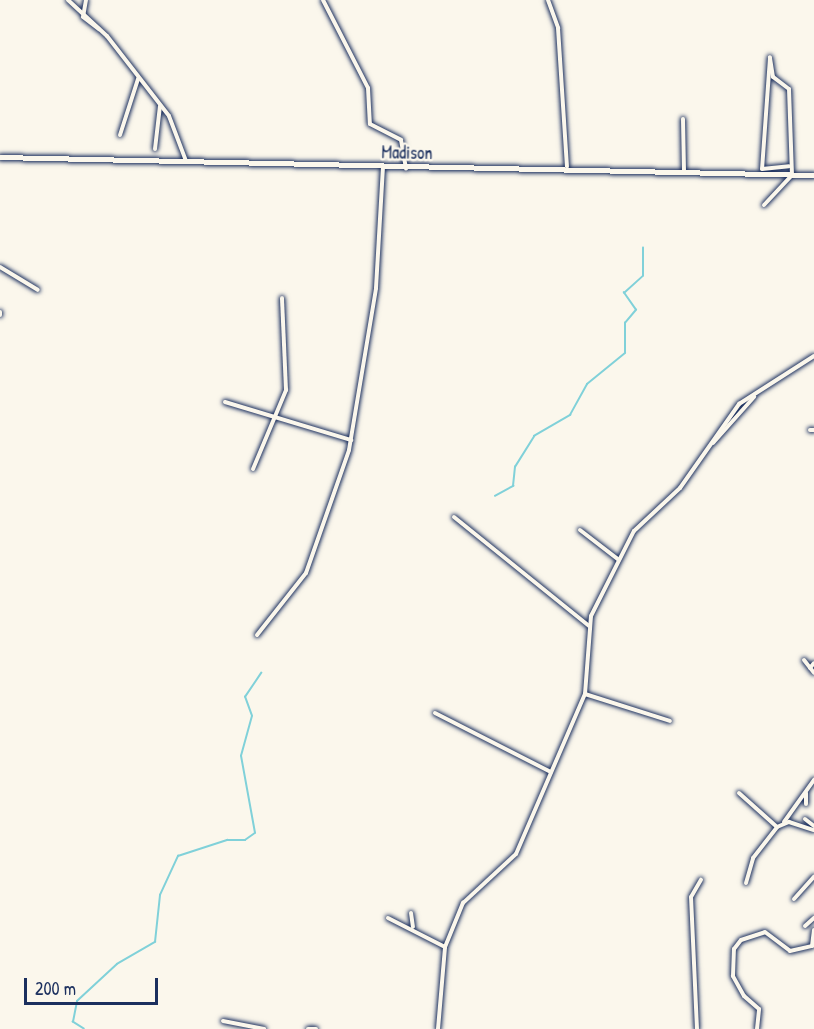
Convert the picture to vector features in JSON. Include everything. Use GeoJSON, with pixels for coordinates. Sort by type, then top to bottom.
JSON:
{"type":"FeatureCollection","features":[{"type":"Feature","properties":{"kind":"street"},"geometry":{"type":"LineString","coordinates":[[68,0],[100,29],[160,106],[186,162]]}},
{"type":"Feature","properties":{"kind":"street"},"geometry":{"type":"LineString","coordinates":[[82,13],[86,0]]}},
{"type":"Feature","properties":{"kind":"street"},"geometry":{"type":"LineString","coordinates":[[323,0],[368,88],[370,124],[401,140],[406,169]]}},
{"type":"Feature","properties":{"kind":"street"},"geometry":{"type":"LineString","coordinates":[[548,0],[558,28],[567,167]]}},
{"type":"Feature","properties":{"kind":"street"},"geometry":{"type":"LineString","coordinates":[[764,205],[792,175],[789,166],[789,89],[773,77],[770,57],[762,169],[789,166]]}},
{"type":"Feature","properties":{"kind":"street"},"geometry":{"type":"LineString","coordinates":[[120,135],[138,79]]}},
{"type":"Feature","properties":{"kind":"street"},"geometry":{"type":"LineString","coordinates":[[155,149],[160,106]]}},
{"type":"Feature","properties":{"kind":"street"},"geometry":{"type":"LineString","coordinates":[[683,119],[684,171]]}},
{"type":"Feature","properties":{"kind":"street","name":"Madison"},"geometry":{"type":"LineString","coordinates":[[0,157],[406,169],[567,167],[814,175]]}},
{"type":"Feature","properties":{"kind":"street"},"geometry":{"type":"LineString","coordinates":[[257,635],[306,573],[351,440],[377,279],[382,168]]}},
{"type":"Feature","properties":{"kind":"street"},"geometry":{"type":"LineString","coordinates":[[0,267],[38,290]]}},
{"type":"Feature","properties":{"kind":"street"},"geometry":{"type":"LineString","coordinates":[[253,469],[286,390],[282,298]]}},
{"type":"Feature","properties":{"kind":"street"},"geometry":{"type":"LineString","coordinates":[[438,1029],[446,947],[463,903],[516,854],[585,694],[589,626],[634,531],[680,488],[708,448],[720,426],[761,387],[814,356]]}},
{"type":"Feature","properties":{"kind":"street"},"geometry":{"type":"LineString","coordinates":[[225,402],[272,419],[351,440]]}},
{"type":"Feature","properties":{"kind":"street"},"geometry":{"type":"LineString","coordinates":[[454,517],[589,626]]}},
{"type":"Feature","properties":{"kind":"street"},"geometry":{"type":"LineString","coordinates":[[580,530],[619,560]]}},
{"type":"Feature","properties":{"kind":"street"},"geometry":{"type":"LineString","coordinates":[[804,660],[814,673]]}},
{"type":"Feature","properties":{"kind":"street"},"geometry":{"type":"LineString","coordinates":[[810,668],[814,663]]}},
{"type":"Feature","properties":{"kind":"street"},"geometry":{"type":"LineString","coordinates":[[585,694],[670,721]]}},
{"type":"Feature","properties":{"kind":"street"},"geometry":{"type":"LineString","coordinates":[[435,713],[551,772]]}},
{"type":"Feature","properties":{"kind":"street"},"geometry":{"type":"LineString","coordinates":[[746,883],[753,858],[777,827],[784,823],[814,780]]}},
{"type":"Feature","properties":{"kind":"street"},"geometry":{"type":"LineString","coordinates":[[806,791],[806,804]]}},
{"type":"Feature","properties":{"kind":"street"},"geometry":{"type":"LineString","coordinates":[[739,793],[777,827]]}},
{"type":"Feature","properties":{"kind":"street"},"geometry":{"type":"LineString","coordinates":[[805,819],[814,828]]}},
{"type":"Feature","properties":{"kind":"street"},"geometry":{"type":"LineString","coordinates":[[784,823],[814,828]]}},
{"type":"Feature","properties":{"kind":"street"},"geometry":{"type":"LineString","coordinates":[[794,899],[814,877]]}},
{"type":"Feature","properties":{"kind":"street"},"geometry":{"type":"LineString","coordinates":[[697,1029],[691,897],[701,880]]}},
{"type":"Feature","properties":{"kind":"street"},"geometry":{"type":"LineString","coordinates":[[411,913],[413,927]]}},
{"type":"Feature","properties":{"kind":"street"},"geometry":{"type":"LineString","coordinates":[[388,918],[396,925],[413,927],[446,947]]}},
{"type":"Feature","properties":{"kind":"street"},"geometry":{"type":"LineString","coordinates":[[805,926],[814,918]]}},
{"type":"Feature","properties":{"kind":"street"},"geometry":{"type":"LineString","coordinates":[[757,1029],[759,1010],[744,996],[734,976],[734,949],[741,940],[765,932],[790,951],[813,946],[814,930]]}},
{"type":"Feature","properties":{"kind":"street"},"geometry":{"type":"LineString","coordinates":[[223,1021],[264,1029]]}},
{"type":"Feature","properties":{"kind":"street"},"geometry":{"type":"LineString","coordinates":[[308,1029],[316,1029]]}},
{"type":"Feature","properties":{"kind":"waterway"},"geometry":{"type":"LineString","coordinates":[[495,496],[513,486],[515,467],[534,436],[570,415],[587,384],[625,353],[625,323],[636,310],[624,293],[643,276],[643,248]]}},
{"type":"Feature","properties":{"kind":"waterway"},"geometry":{"type":"LineString","coordinates":[[84,1029],[73,1022],[77,1001],[117,964],[155,942],[160,895],[178,856],[227,840],[245,840],[255,833],[241,756],[252,716],[245,697],[261,673]]}}]}
